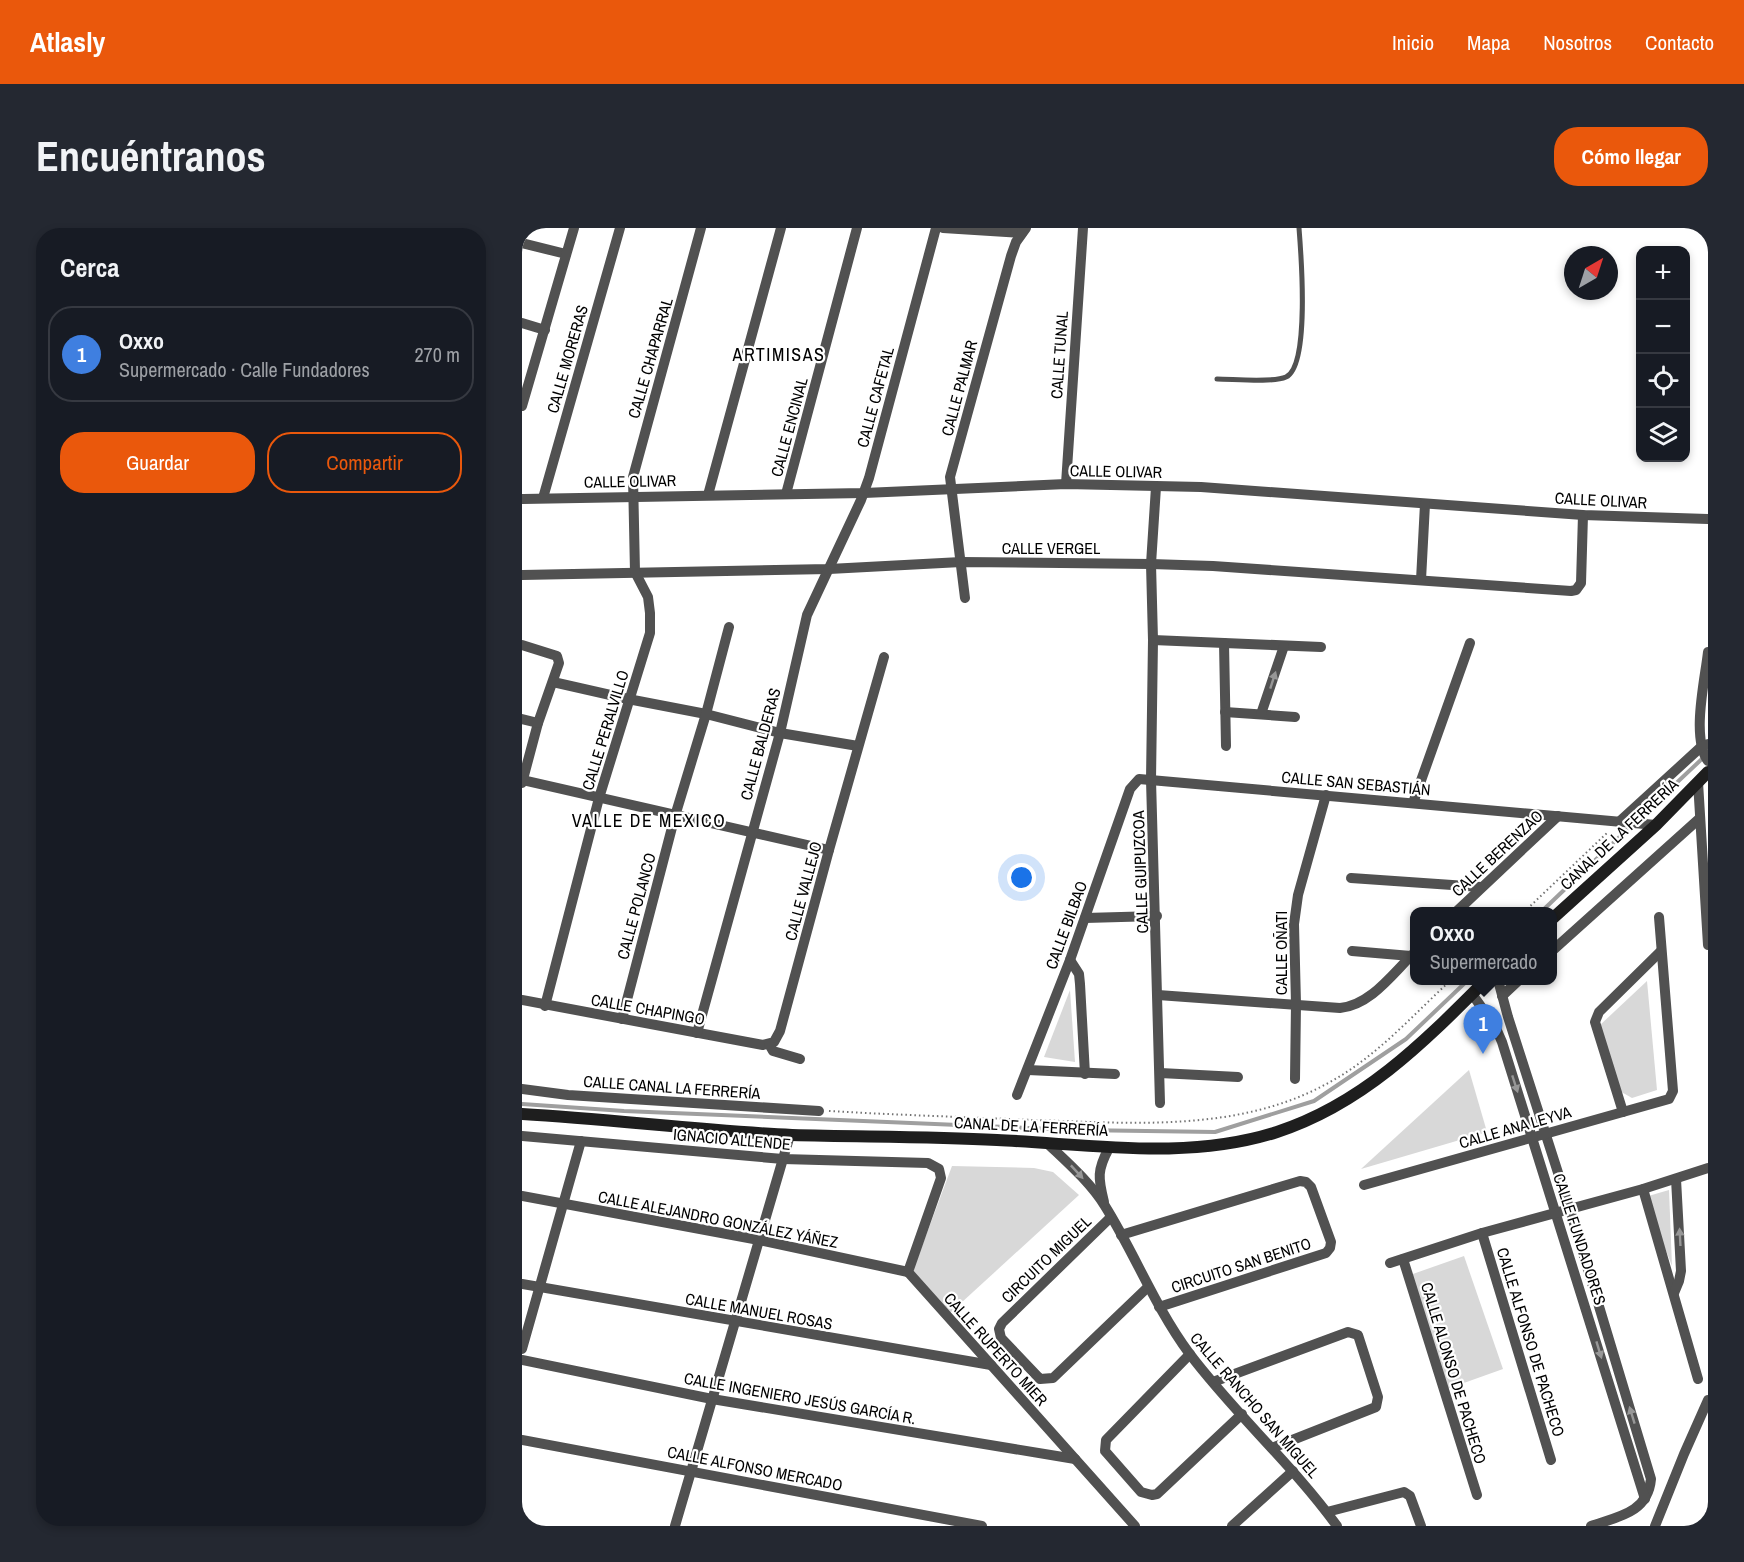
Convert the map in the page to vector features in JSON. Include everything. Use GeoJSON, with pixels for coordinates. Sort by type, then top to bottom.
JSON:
{"type":"FeatureCollection","features":[{"type":"Feature","properties":{"kind":"street"},"geometry":{"type":"LineString","coordinates":[[522,404],[574,228]]}},
{"type":"Feature","properties":{"kind":"street","name":"CALLE MORERAS"},"geometry":{"type":"LineString","coordinates":[[543,498],[620,228]]}},
{"type":"Feature","properties":{"kind":"street","name":"CALLE CHAPARRAL"},"geometry":{"type":"LineString","coordinates":[[633,496],[635,465],[701,228]]}},
{"type":"Feature","properties":{"kind":"street"},"geometry":{"type":"LineString","coordinates":[[708,495],[781,228]]}},
{"type":"Feature","properties":{"kind":"street","name":"CALLE ENCINAL"},"geometry":{"type":"LineString","coordinates":[[786,494],[857,228]]}},
{"type":"Feature","properties":{"kind":"street","name":"CALLE CAFETAL"},"geometry":{"type":"LineString","coordinates":[[829,569],[864,493],[936,228]]}},
{"type":"Feature","properties":{"kind":"street"},"geometry":{"type":"LineString","coordinates":[[943,228],[1024,231]]}},
{"type":"Feature","properties":{"kind":"street","name":"CALLE TUNAL"},"geometry":{"type":"LineString","coordinates":[[1066,484],[1083,228]]}},
{"type":"Feature","properties":{"kind":"street","name":"CALLE PALMAR"},"geometry":{"type":"LineString","coordinates":[[965,598],[950,477],[1008,266],[1016,242],[1024,231]]}},
{"type":"Feature","properties":{"kind":"street"},"geometry":{"type":"LineString","coordinates":[[522,243],[567,254]]}},
{"type":"Feature","properties":{"kind":"street"},"geometry":{"type":"LineString","coordinates":[[522,323],[545,330]]}},
{"type":"Feature","properties":{"kind":"street","name":"CALLE OLIVAR"},"geometry":{"type":"LineString","coordinates":[[523,499],[864,493],[1066,484],[1201,488],[1583,515],[1708,519]]}},
{"type":"Feature","properties":{"kind":"street","name":"CALLE GUIPUZCOA"},"geometry":{"type":"LineString","coordinates":[[1156,487],[1151,564],[1153,640],[1151,780],[1160,1103]]}},
{"type":"Feature","properties":{"kind":"street","name":"CALLE PERALVILLO"},"geometry":{"type":"LineString","coordinates":[[545,1006],[599,798],[628,699],[643,659],[650,627],[648,597],[635,572],[633,496]]}},
{"type":"Feature","properties":{"kind":"street"},"geometry":{"type":"LineString","coordinates":[[1421,580],[1425,504]]}},
{"type":"Feature","properties":{"kind":"street","name":"CALLE VERGEL"},"geometry":{"type":"LineString","coordinates":[[522,575],[829,569],[961,562],[1151,564],[1213,566],[1571,591],[1579,587],[1581,583],[1583,515]]}},
{"type":"Feature","properties":{"kind":"street","name":"CALLE BALDERAS"},"geometry":{"type":"LineString","coordinates":[[697,1033],[780,733],[807,615],[829,569]]}},
{"type":"Feature","properties":{"kind":"street","name":"CALLE POLANCO"},"geometry":{"type":"LineString","coordinates":[[622,1019],[675,816],[729,627]]}},
{"type":"Feature","properties":{"kind":"street"},"geometry":{"type":"LineString","coordinates":[[1153,640],[1321,647]]}},
{"type":"Feature","properties":{"kind":"street"},"geometry":{"type":"LineString","coordinates":[[1224,643],[1226,746]]}},
{"type":"Feature","properties":{"kind":"street"},"geometry":{"type":"LineString","coordinates":[[1413,803],[1470,643]]}},
{"type":"Feature","properties":{"kind":"street"},"geometry":{"type":"LineString","coordinates":[[522,645],[557,656],[559,659],[538,723],[523,781],[829,850]]}},
{"type":"Feature","properties":{"kind":"street"},"geometry":{"type":"LineString","coordinates":[[1261,714],[1284,646]]}},
{"type":"Feature","properties":{"kind":"street"},"geometry":{"type":"LineString","coordinates":[[1619,822],[1705,751],[1700,723],[1708,652]]}},
{"type":"Feature","properties":{"kind":"street","name":"CALLE VALLEJO"},"geometry":{"type":"LineString","coordinates":[[771,1043],[780,1031],[884,657]]}},
{"type":"Feature","properties":{"kind":"street"},"geometry":{"type":"LineString","coordinates":[[553,682],[706,714],[780,733],[858,746]]}},
{"type":"Feature","properties":{"kind":"street"},"geometry":{"type":"LineString","coordinates":[[1225,712],[1294,717]]}},
{"type":"Feature","properties":{"kind":"street"},"geometry":{"type":"LineString","coordinates":[[522,719],[538,723]]}},
{"type":"Feature","properties":{"kind":"street","name":"CANAL DE LA FERRERÍA"},"geometry":{"type":"LineString","coordinates":[[1557,914],[1656,825],[1708,772]]}},
{"type":"Feature","properties":{"kind":"street","name":"CALLE BILBAO"},"geometry":{"type":"LineString","coordinates":[[1017,1095],[1070,960],[1130,789],[1139,779],[1151,780]]}},
{"type":"Feature","properties":{"kind":"street","name":"CALLE SAN SEBASTIÁN"},"geometry":{"type":"LineString","coordinates":[[1151,780],[1656,825]]}},
{"type":"Feature","properties":{"kind":"street"},"geometry":{"type":"LineString","coordinates":[[1698,782],[1708,945]]}},
{"type":"Feature","properties":{"kind":"street","name":"CALLE OÑATI"},"geometry":{"type":"LineString","coordinates":[[1296,1079],[1295,910],[1326,795]]}},
{"type":"Feature","properties":{"kind":"street","name":"CALLE BERENZAO"},"geometry":{"type":"LineString","coordinates":[[1461,907],[1558,816]]}},
{"type":"Feature","properties":{"kind":"street"},"geometry":{"type":"LineString","coordinates":[[1557,947],[1700,818]]}},
{"type":"Feature","properties":{"kind":"street"},"geometry":{"type":"LineString","coordinates":[[1352,878],[1482,887]]}},
{"type":"Feature","properties":{"kind":"street"},"geometry":{"type":"LineString","coordinates":[[1085,918],[1156,916]]}},
{"type":"Feature","properties":{"kind":"street"},"geometry":{"type":"LineString","coordinates":[[1623,1112],[1595,1022],[1599,1012],[1661,951],[1659,917]]}},
{"type":"Feature","properties":{"kind":"street"},"geometry":{"type":"LineString","coordinates":[[1352,951],[1410,954]]}},
{"type":"Feature","properties":{"kind":"street","name":"CALLE ANA LEYVA"},"geometry":{"type":"LineString","coordinates":[[1364,1185],[1669,1099],[1672,1094],[1661,951]]}},
{"type":"Feature","properties":{"kind":"street"},"geometry":{"type":"LineString","coordinates":[[1158,995],[1351,1007],[1370,995],[1410,956]]}},
{"type":"Feature","properties":{"kind":"street"},"geometry":{"type":"LineString","coordinates":[[1070,960],[1079,974],[1085,1074]]}},
{"type":"Feature","properties":{"kind":"street","name":"CANAL DE LA FERRERÍA"},"geometry":{"type":"LineString","coordinates":[[522,1114],[790,1135],[944,1138],[1109,1148],[1207,1146],[1268,1134],[1302,1122],[1346,1101],[1381,1078],[1441,1026],[1482,985]]}},
{"type":"Feature","properties":{"kind":"street","name":"CALLE FUNDADORES"},"geometry":{"type":"LineString","coordinates":[[1499,985],[1649,1470],[1651,1484],[1645,1498]]}},
{"type":"Feature","properties":{"kind":"street"},"geometry":{"type":"LineString","coordinates":[[1502,996],[1514,985]]}},
{"type":"Feature","properties":{"kind":"street","name":"CALLE FUNDADORES"},"geometry":{"type":"LineString","coordinates":[[1472,994],[1498,1034],[1533,1137],[1555,1214],[1645,1498]]}},
{"type":"Feature","properties":{"kind":"street","name":"CALLE CHAPINGO"},"geometry":{"type":"LineString","coordinates":[[522,1000],[763,1045],[771,1043],[773,1051],[800,1059]]}},
{"type":"Feature","properties":{"kind":"street"},"geometry":{"type":"LineString","coordinates":[[1028,1070],[1115,1074]]}},
{"type":"Feature","properties":{"kind":"street"},"geometry":{"type":"LineString","coordinates":[[1160,1073],[1238,1077]]}},
{"type":"Feature","properties":{"kind":"street","name":"CALLE CANAL LA FERRERÍA"},"geometry":{"type":"LineString","coordinates":[[522,1089],[580,1096],[819,1111]]}},
{"type":"Feature","properties":{"kind":"street"},"geometry":{"type":"LineString","coordinates":[[675,1526],[790,1135]]}},
{"type":"Feature","properties":{"kind":"street","name":"IGNACIO ALLENDE"},"geometry":{"type":"LineString","coordinates":[[522,1136],[783,1159],[928,1163],[939,1169],[941,1178],[908,1272]]}},
{"type":"Feature","properties":{"kind":"street"},"geometry":{"type":"LineString","coordinates":[[522,1349],[581,1141]]}},
{"type":"Feature","properties":{"kind":"street","name":"CALLE RANCHO SAN MIGUEL"},"geometry":{"type":"LineString","coordinates":[[1047,1143],[1082,1177],[1105,1205]]}},
{"type":"Feature","properties":{"kind":"street","name":"CALLE RANCHO SAN MIGUEL"},"geometry":{"type":"LineString","coordinates":[[1109,1148],[1100,1164],[1098,1178],[1105,1205],[1159,1307],[1190,1354],[1293,1471],[1337,1526]]}},
{"type":"Feature","properties":{"kind":"street"},"geometry":{"type":"LineString","coordinates":[[1390,1263],[1482,1233],[1570,1210],[1708,1168]]}},
{"type":"Feature","properties":{"kind":"street"},"geometry":{"type":"LineString","coordinates":[[1674,1293],[1681,1271],[1676,1179]]}},
{"type":"Feature","properties":{"kind":"street","name":"CIRCUITO SAN BENITO"},"geometry":{"type":"LineString","coordinates":[[1121,1235],[1300,1181],[1306,1182],[1311,1187],[1331,1242],[1326,1253],[1159,1307]]}},
{"type":"Feature","properties":{"kind":"street"},"geometry":{"type":"LineString","coordinates":[[1643,1189],[1698,1379]]}},
{"type":"Feature","properties":{"kind":"street","name":"CALLE ALEJANDRO GONZÁLEZ YÁÑEZ"},"geometry":{"type":"LineString","coordinates":[[522,1196],[759,1240],[908,1272]]}},
{"type":"Feature","properties":{"kind":"street","name":"CIRCUITO MIGUEL"},"geometry":{"type":"LineString","coordinates":[[1111,1217],[1002,1323],[999,1329],[1001,1338],[1040,1379],[1053,1378],[1148,1287]]}},
{"type":"Feature","properties":{"kind":"street","name":"CALLE ALFONSO DE PACHECO"},"geometry":{"type":"LineString","coordinates":[[1482,1233],[1551,1460]]}},
{"type":"Feature","properties":{"kind":"street","name":"CALLE ALONSO DE PACHECO"},"geometry":{"type":"LineString","coordinates":[[1403,1259],[1477,1495]]}},
{"type":"Feature","properties":{"kind":"street","name":"CALLE RUPERTO MIER"},"geometry":{"type":"LineString","coordinates":[[908,1272],[1135,1526]]}},
{"type":"Feature","properties":{"kind":"street","name":"CALLE MANUEL ROSAS"},"geometry":{"type":"LineString","coordinates":[[522,1284],[991,1365]]}},
{"type":"Feature","properties":{"kind":"street"},"geometry":{"type":"LineString","coordinates":[[1593,1329],[1605,1326]]}},
{"type":"Feature","properties":{"kind":"street"},"geometry":{"type":"LineString","coordinates":[[1213,1382],[1348,1332],[1358,1335],[1378,1397],[1376,1407],[1272,1448]]}},
{"type":"Feature","properties":{"kind":"street"},"geometry":{"type":"LineString","coordinates":[[1190,1354],[1106,1440],[1105,1451],[1142,1492],[1157,1494],[1242,1414]]}},
{"type":"Feature","properties":{"kind":"street","name":"CALLE INGENIERO JESÚS GARCÍA R."},"geometry":{"type":"LineString","coordinates":[[522,1360],[712,1399],[1075,1459]]}},
{"type":"Feature","properties":{"kind":"street"},"geometry":{"type":"LineString","coordinates":[[1656,1526],[1708,1400]]}},
{"type":"Feature","properties":{"kind":"street","name":"CALLE ALFONSO MERCADO"},"geometry":{"type":"LineString","coordinates":[[522,1440],[691,1471],[941,1522],[982,1526]]}},
{"type":"Feature","properties":{"kind":"street"},"geometry":{"type":"LineString","coordinates":[[1232,1526],[1293,1471]]}},
{"type":"Feature","properties":{"kind":"street"},"geometry":{"type":"LineString","coordinates":[[1327,1512],[1400,1492],[1410,1496],[1421,1526]]}},
{"type":"Feature","properties":{"kind":"street"},"geometry":{"type":"LineString","coordinates":[[1591,1526],[1631,1513],[1645,1498]]}},
{"type":"Feature","properties":{"kind":"street"},"geometry":{"type":"LineString","coordinates":[[522,1525],[527,1526]]}},
{"type":"Feature","properties":{"kind":"lane"},"geometry":{"type":"LineString","coordinates":[[1217,379],[1277,380],[1288,377],[1295,368],[1301,339],[1302,278],[1299,228]]}},
{"type":"Feature","properties":{"kind":"path"},"geometry":{"type":"LineString","coordinates":[[1529,907],[1619,822]]}},
{"type":"Feature","properties":{"kind":"shaded area"},"geometry":{"type":"Polygon","coordinates":[[[1647,981],[1657,1090],[1632,1098],[1618,1090],[1599,1026],[1647,981]]]}},
{"type":"Feature","properties":{"kind":"shaded area"},"geometry":{"type":"Polygon","coordinates":[[[1070,990],[1075,1062],[1044,1057],[1070,990]]]}},
{"type":"Feature","properties":{"kind":"shaded area"},"geometry":{"type":"Polygon","coordinates":[[[1469,1070],[1487,1132],[1361,1169],[1469,1070]]]}},
{"type":"Feature","properties":{"kind":"shaded area"},"geometry":{"type":"Polygon","coordinates":[[[952,1166],[1034,1168],[1053,1172],[1079,1195],[949,1314],[912,1273],[952,1166]]]}},
{"type":"Feature","properties":{"kind":"shaded area"},"geometry":{"type":"Polygon","coordinates":[[[1669,1190],[1672,1266],[1645,1197],[1669,1190]]]}},
{"type":"Feature","properties":{"kind":"shaded area"},"geometry":{"type":"Polygon","coordinates":[[[1464,1256],[1503,1369],[1447,1389],[1410,1275],[1464,1256]]]}},
{"type":"Feature","properties":{"kind":"waterway"},"geometry":{"type":"LineString","coordinates":[[1637,820],[1704,757]]}},
{"type":"Feature","properties":{"kind":"waterway"},"geometry":{"type":"LineString","coordinates":[[1546,907],[1632,825]]}},
{"type":"Feature","properties":{"kind":"waterway"},"geometry":{"type":"LineString","coordinates":[[522,1104],[624,1111],[1077,1130],[1215,1132],[1314,1101],[1406,1039],[1463,985]]}},
{"type":"Feature","properties":{"kind":"place","name":"Oxxo"},"geometry":{"type":"Point","coordinates":[1483,1054]}},
{"type":"Feature","properties":{"kind":"district","name":"ARTIMISAS"},"geometry":{"type":"Point","coordinates":[779,355]}},
{"type":"Feature","properties":{"kind":"district","name":"VALLE DE MEXICO"},"geometry":{"type":"Point","coordinates":[649,821]}}]}
